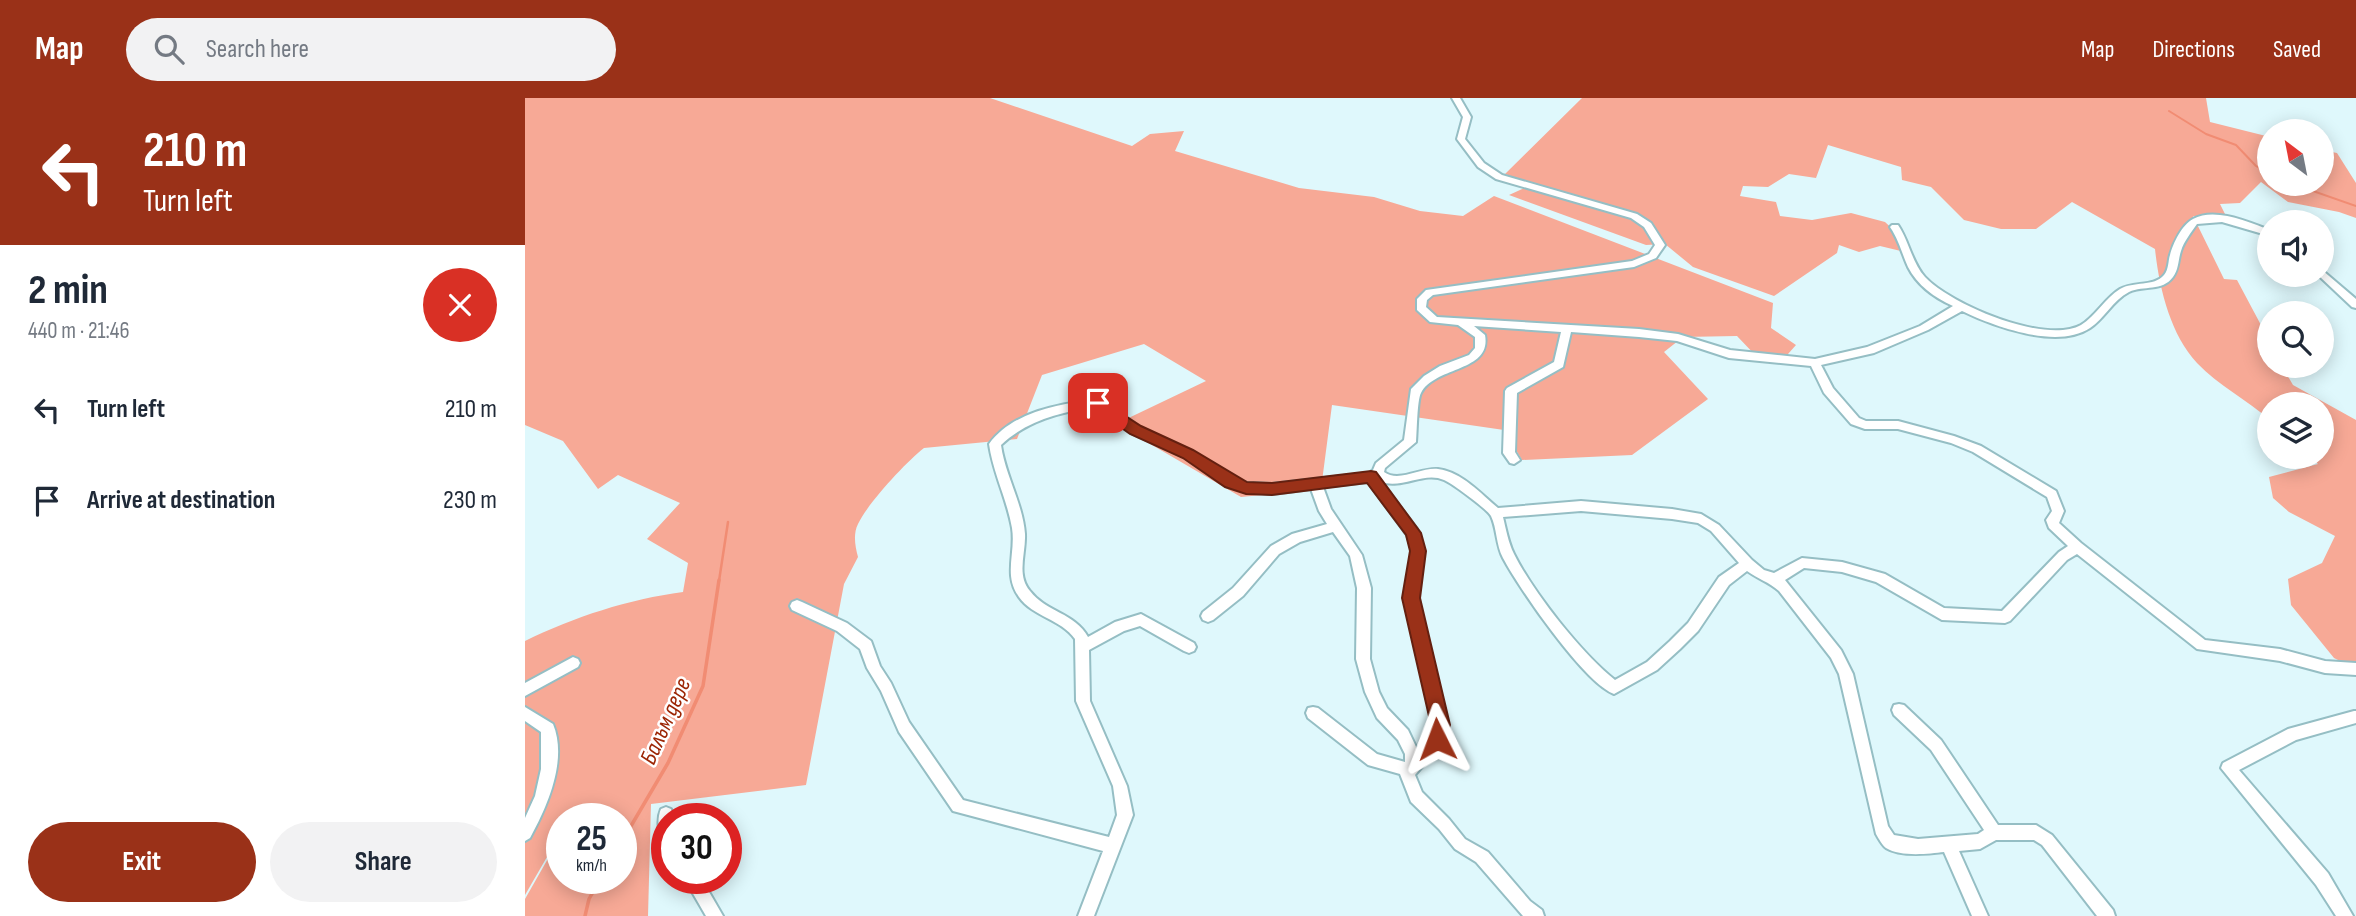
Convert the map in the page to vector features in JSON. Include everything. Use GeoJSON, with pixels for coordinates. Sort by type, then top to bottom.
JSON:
{"type":"FeatureCollection","features":[{"type":"Feature","properties":{"kind":"street"},"geometry":{"type":"LineString","coordinates":[[1456,98],[1467,117],[1461,139],[1488,171],[1634,216],[1648,225],[1660,246],[1653,256],[1634,264],[1442,288],[1430,292],[1422,299],[1421,308],[1428,317],[1441,322],[1619,331],[1678,338],[1729,354],[1815,363],[1870,350],[1924,328],[1961,307]]}},
{"type":"Feature","properties":{"kind":"street"},"geometry":{"type":"LineString","coordinates":[[1895,227],[1902,236],[1910,261],[1920,278],[1931,289],[1961,307],[2031,331],[2070,332],[2084,328],[2124,291],[2134,286],[2150,287],[2168,277],[2175,267],[2177,247],[2194,222],[2209,219],[2238,222],[2257,229]]}},
{"type":"Feature","properties":{"kind":"street"},"geometry":{"type":"LineString","coordinates":[[2334,284],[2356,305]]}},
{"type":"Feature","properties":{"kind":"street"},"geometry":{"type":"LineString","coordinates":[[1374,475],[1380,466],[1410,442],[1415,392],[1428,379],[1479,353],[1482,347],[1480,335],[1462,323]]}},
{"type":"Feature","properties":{"kind":"street"},"geometry":{"type":"LineString","coordinates":[[1514,460],[1509,453],[1508,407],[1511,391],[1559,364],[1567,328]]}},
{"type":"Feature","properties":{"kind":"street"},"geometry":{"type":"LineString","coordinates":[[1815,363],[1828,390],[1854,421],[1865,425],[1898,425],[1977,449],[2052,494],[2058,511],[2052,520],[2053,525],[2201,645],[2280,655],[2325,667],[2356,669]]}},
{"type":"Feature","properties":{"kind":"street"},"geometry":{"type":"LineString","coordinates":[[1086,916],[1125,815],[1120,786],[1083,701],[1083,647],[1077,629],[1034,604],[1020,588],[1016,571],[1019,530],[996,462],[995,444],[1003,435],[1033,416],[1049,410],[1098,403],[1135,430],[1188,454],[1231,482],[1246,488],[1272,489],[1315,485],[1374,475],[1390,480],[1435,473],[1448,476],[1496,513],[1508,555],[1528,585],[1589,665],[1614,688],[1651,666],[1675,645],[1693,626],[1708,600],[1724,581],[1747,564]]}},
{"type":"Feature","properties":{"kind":"street"},"geometry":{"type":"LineString","coordinates":[[1374,475],[1413,533],[1418,551],[1411,598],[1440,725],[1437,739],[1408,769]]}},
{"type":"Feature","properties":{"kind":"street"},"geometry":{"type":"LineString","coordinates":[[1315,485],[1325,511],[1356,555],[1364,588],[1363,659],[1371,692],[1382,713],[1403,734],[1412,754],[1408,769],[1416,797],[1460,844],[1482,857],[1524,907],[1536,916]]}},
{"type":"Feature","properties":{"kind":"street"},"geometry":{"type":"LineString","coordinates":[[1496,513],[1581,506],[1689,516],[1701,519],[1715,528],[1747,564],[1775,579],[1842,664],[1885,838],[1918,848],[1980,841],[1994,832],[2037,825],[2107,916]]}},
{"type":"Feature","properties":{"kind":"street"},"geometry":{"type":"LineString","coordinates":[[1208,616],[1238,592],[1275,550],[1296,538],[1335,527]]}},
{"type":"Feature","properties":{"kind":"street"},"geometry":{"type":"LineString","coordinates":[[1775,579],[1780,573],[1802,563],[1842,567],[1880,578],[1941,614],[2005,617],[2063,556],[2077,547]]}},
{"type":"Feature","properties":{"kind":"street"},"geometry":{"type":"LineString","coordinates":[[797,606],[842,627],[866,645],[874,668],[904,727],[958,806],[1114,846]]}},
{"type":"Feature","properties":{"kind":"street"},"geometry":{"type":"LineString","coordinates":[[1083,647],[1120,626],[1141,620],[1189,647]]}},
{"type":"Feature","properties":{"kind":"street"},"geometry":{"type":"LineString","coordinates":[[525,690],[573,663]]}},
{"type":"Feature","properties":{"kind":"street"},"geometry":{"type":"LineString","coordinates":[[1899,710],[1935,745],[1994,832]]}},
{"type":"Feature","properties":{"kind":"street"},"geometry":{"type":"LineString","coordinates":[[525,713],[548,729],[551,747],[541,801],[525,832]]}},
{"type":"Feature","properties":{"kind":"street"},"geometry":{"type":"LineString","coordinates":[[1313,713],[1373,760],[1408,769]]}},
{"type":"Feature","properties":{"kind":"street"},"geometry":{"type":"LineString","coordinates":[[2346,916],[2322,879],[2228,768],[2293,734],[2354,717]]}},
{"type":"Feature","properties":{"kind":"street"},"geometry":{"type":"LineString","coordinates":[[1949,845],[1980,916]]}},
{"type":"Feature","properties":{"kind":"street"},"geometry":{"type":"LineString","coordinates":[[702,894],[715,916]]}},
{"type":"Feature","properties":{"kind":"shaded area"},"geometry":{"type":"Polygon","coordinates":[[[525,98],[990,98],[1132,146],[1150,134],[1184,131],[1175,151],[1299,188],[1374,197],[1420,211],[1463,216],[1494,196],[1773,303],[1771,328],[1796,345],[1780,363],[1757,357],[1737,336],[1683,337],[1664,352],[1708,399],[1632,455],[1522,460],[1504,430],[1332,405],[1321,489],[1241,497],[1116,424],[1206,381],[1144,344],[1042,375],[1017,439],[924,448],[888,483],[863,515],[855,532],[858,557],[844,584],[806,785],[651,803],[648,916],[525,916],[525,899],[546,862],[546,894],[637,894],[637,803],[546,803],[546,859],[525,895],[525,641],[602,610],[683,592],[688,563],[647,539],[680,503],[618,475],[598,489],[563,441],[525,425],[525,98]]]}},
{"type":"Feature","properties":{"kind":"shaded area"},"geometry":{"type":"Polygon","coordinates":[[[1582,98],[2206,98],[2210,122],[2257,134],[2257,186],[2240,203],[2220,204],[2227,218],[2193,216],[2224,279],[2237,280],[2257,318],[2257,378],[2289,378],[2293,385],[2306,392],[2257,392],[2257,410],[2205,371],[2188,351],[2173,324],[2159,279],[2155,249],[2072,202],[2036,229],[2001,229],[1964,220],[1931,187],[1902,180],[1901,167],[1828,145],[1816,178],[1789,174],[1768,187],[1743,186],[1740,196],[1776,202],[1780,216],[1812,220],[1851,213],[1885,222],[1899,235],[1905,252],[1880,246],[1859,252],[1839,245],[1837,253],[1774,296],[1693,267],[1665,244],[1646,245],[1509,195],[1533,184],[1505,174],[1582,98]]]}},
{"type":"Feature","properties":{"kind":"shaded area"},"geometry":{"type":"Polygon","coordinates":[[[2335,153],[2356,183],[2356,218],[2334,210],[2288,202],[2280,196],[2335,196],[2335,153]]]}},
{"type":"Feature","properties":{"kind":"shaded area"},"geometry":{"type":"Polygon","coordinates":[[[2334,408],[2356,420],[2356,669],[2334,658],[2291,605],[2288,579],[2322,563],[2335,536],[2289,512],[2273,498],[2269,477],[2299,469],[2334,469],[2334,408]]]}},
{"type":"Feature","properties":{"kind":"waterway"},"geometry":{"type":"LineString","coordinates":[[2169,111],[2206,134],[2236,145],[2257,167]]}},
{"type":"Feature","properties":{"kind":"waterway"},"geometry":{"type":"LineString","coordinates":[[2327,196],[2356,206]]}},
{"type":"Feature","properties":{"kind":"waterway","name":"Балъм дере"},"geometry":{"type":"LineString","coordinates":[[719,581],[728,522]]}},
{"type":"Feature","properties":{"kind":"waterway","name":"Балъм дере"},"geometry":{"type":"LineString","coordinates":[[637,816],[668,763],[703,686],[719,580]]}},
{"type":"Feature","properties":{"kind":"waterway","name":"Балъм дере"},"geometry":{"type":"LineString","coordinates":[[585,916],[592,894]]}},
{"type":"Feature","properties":{"kind":"route"},"geometry":{"type":"LineString","coordinates":[[1098,403],[1135,430],[1188,454],[1207,468],[1246,488],[1272,489],[1371,477],[1413,533],[1418,551],[1411,598],[1440,725],[1437,739]]}}]}
